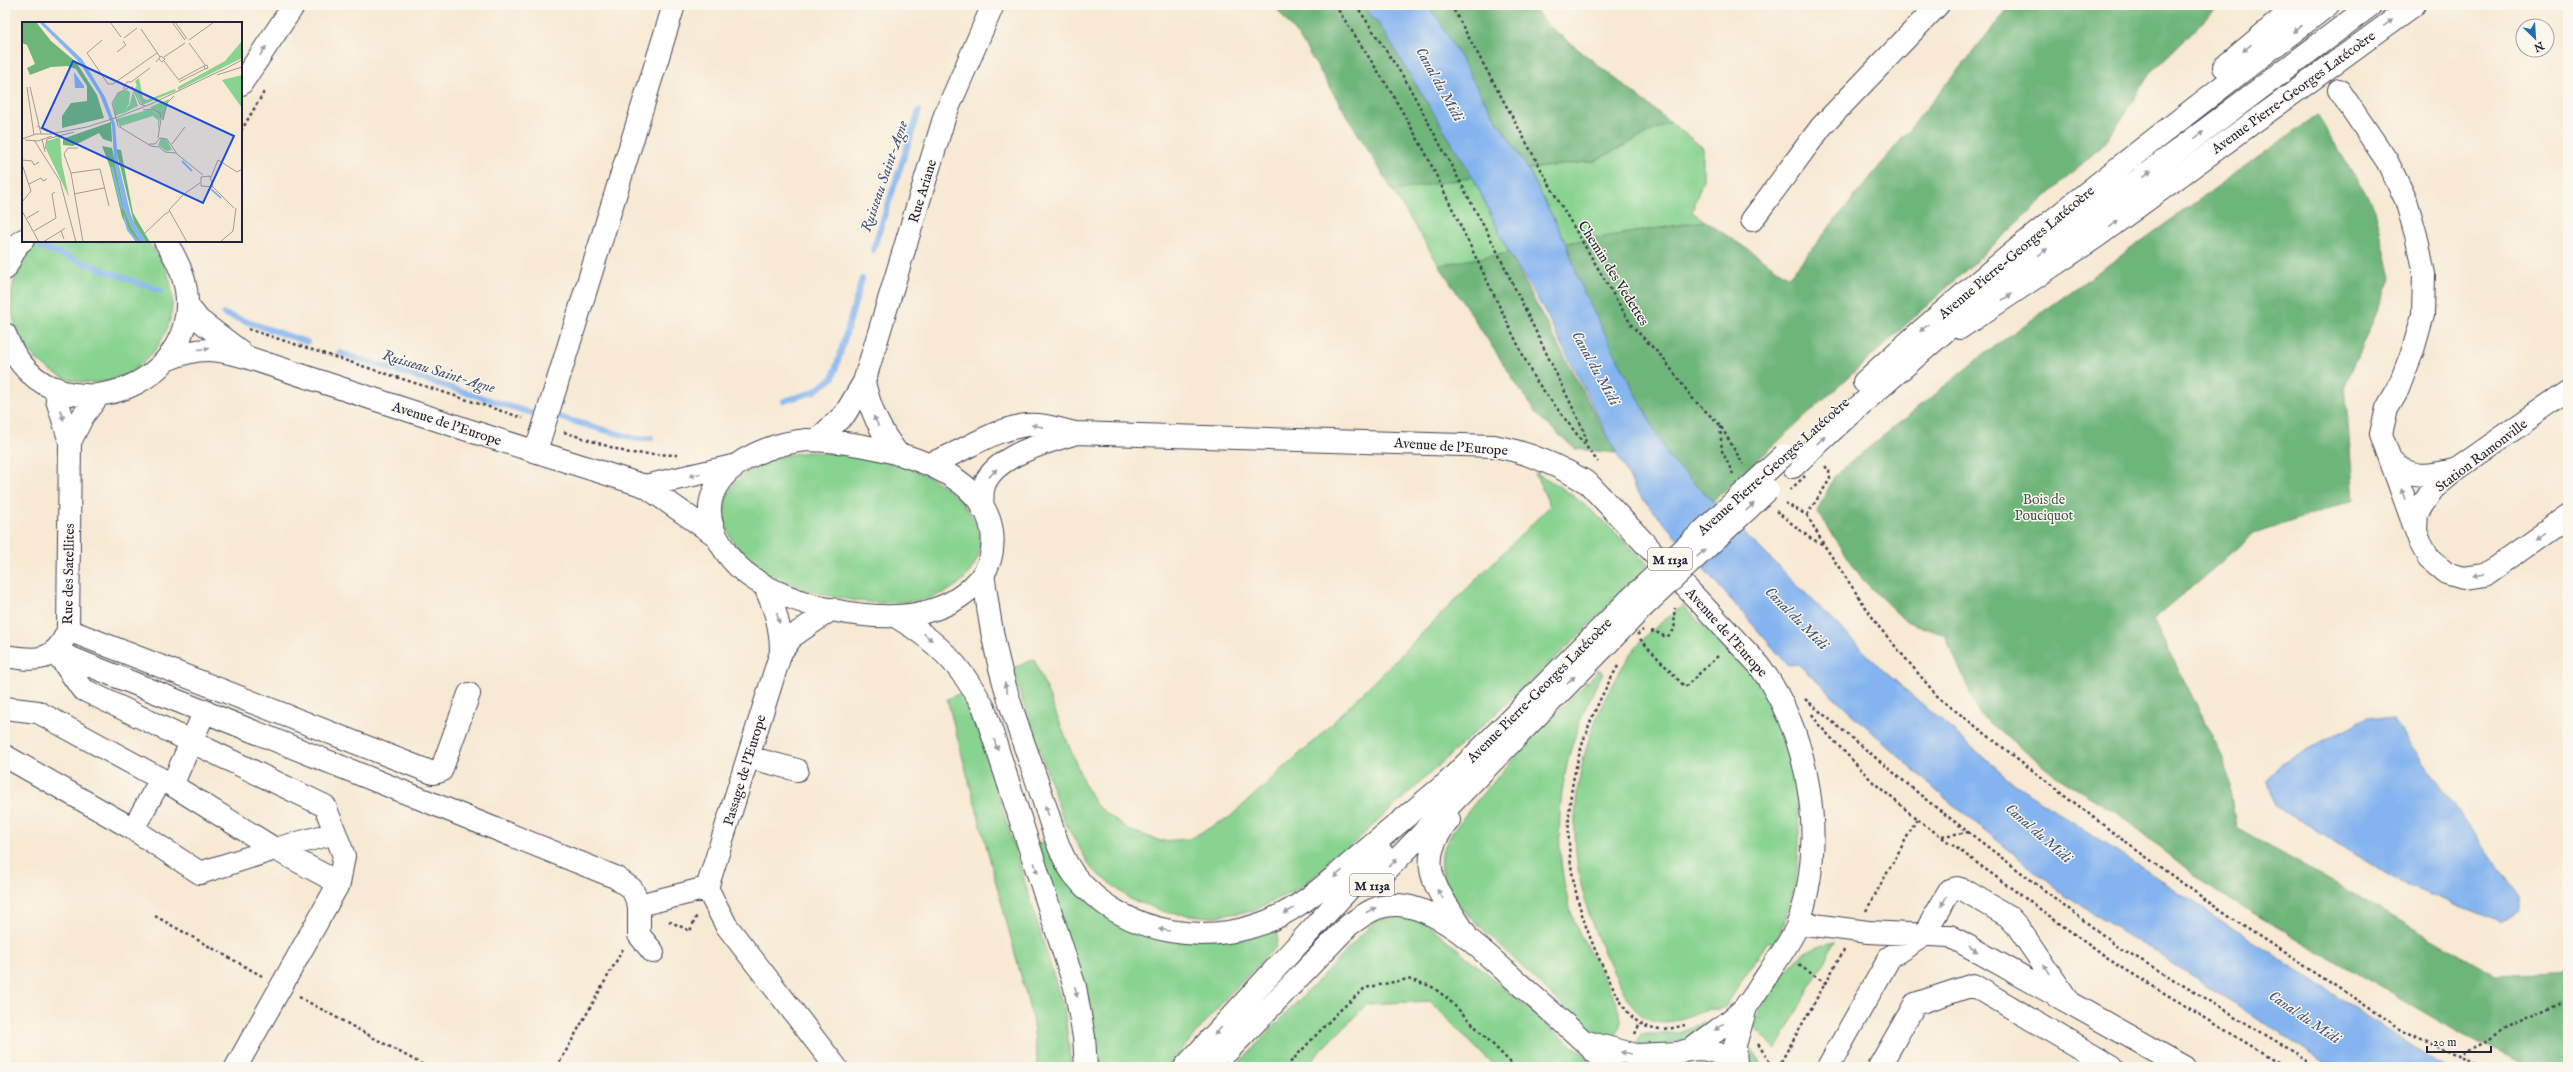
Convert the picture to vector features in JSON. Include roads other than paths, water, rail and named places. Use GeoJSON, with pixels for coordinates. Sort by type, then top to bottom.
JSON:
{"type":"FeatureCollection","features":[{"type":"Feature","properties":{"kind":"street"},"geometry":{"type":"LineString","coordinates":[[242,83],[294,5]]}},
{"type":"Feature","properties":{"kind":"street"},"geometry":{"type":"LineString","coordinates":[[536,451],[543,424],[613,206],[674,5]]}},
{"type":"Feature","properties":{"kind":"street","name":"Rue Ariane"},"geometry":{"type":"LineString","coordinates":[[818,440],[845,414],[864,382],[945,115],[993,5]]}},
{"type":"Feature","properties":{"kind":"street"},"geometry":{"type":"LineString","coordinates":[[1752,220],[1822,127],[1938,5]]}},
{"type":"Feature","properties":{"kind":"street"},"geometry":{"type":"LineString","coordinates":[[2061,213],[2115,158],[2298,5]]}},
{"type":"Feature","properties":{"kind":"street","name":"Avenue Pierre-Georges Latécoère"},"geometry":{"type":"LineString","coordinates":[[1185,1067],[1443,786],[1788,461],[1898,350],[2061,213],[2328,5]]}},
{"type":"Feature","properties":{"kind":"street","name":"Avenue Pierre-Georges Latécoère"},"geometry":{"type":"LineString","coordinates":[[1788,461],[1915,357],[1994,289],[2371,5]]}},
{"type":"Feature","properties":{"kind":"street","name":"Avenue Pierre-Georges Latécoère"},"geometry":{"type":"LineString","coordinates":[[1915,357],[2096,237],[2414,5]]}},
{"type":"Feature","properties":{"kind":"street"},"geometry":{"type":"LineString","coordinates":[[2339,90],[2387,161],[2406,200],[2416,235],[2424,274],[2423,315],[2414,350],[2398,389],[2387,408],[2381,434],[2416,530],[2429,559],[2446,573],[2463,578],[2485,575],[2568,516]]}},
{"type":"Feature","properties":{"kind":"street"},"geometry":{"type":"LineString","coordinates":[[5,334],[21,362],[37,377],[56,388],[77,394],[99,395],[124,390],[147,378],[166,360],[181,334],[187,305],[185,280],[176,257],[166,242]]}},
{"type":"Feature","properties":{"kind":"street"},"geometry":{"type":"LineString","coordinates":[[5,269],[15,246]]}},
{"type":"Feature","properties":{"kind":"street","name":"Avenue de l'Europe"},"geometry":{"type":"LineString","coordinates":[[187,305],[199,320],[249,358]]}},
{"type":"Feature","properties":{"kind":"street","name":"Avenue de l'Europe"},"geometry":{"type":"LineString","coordinates":[[166,360],[202,349],[217,349],[249,358],[477,434],[536,451],[645,486],[715,535]]}},
{"type":"Feature","properties":{"kind":"street"},"geometry":{"type":"LineString","coordinates":[[864,382],[871,411],[880,430],[898,454]]}},
{"type":"Feature","properties":{"kind":"street","name":"Rue des Satellites"},"geometry":{"type":"LineString","coordinates":[[56,388],[57,400],[70,442],[68,630],[62,644],[56,652]]}},
{"type":"Feature","properties":{"kind":"street","name":"Station Ramonville"},"geometry":{"type":"LineString","coordinates":[[2416,530],[2417,513],[2433,489],[2457,469],[2568,391]]}},
{"type":"Feature","properties":{"kind":"street","name":"Rue des Satellites"},"geometry":{"type":"LineString","coordinates":[[70,442],[83,416],[99,395]]}},
{"type":"Feature","properties":{"kind":"street","name":"Avenue de l'Europe"},"geometry":{"type":"LineString","coordinates":[[928,464],[947,459],[999,432],[1028,424],[1075,433],[1494,446],[1516,450],[1566,470],[1588,483],[1736,639],[1774,685],[1802,752],[1809,792],[1812,841],[1809,878],[1798,923],[1747,1004],[1735,1045],[1736,1066]]}},
{"type":"Feature","properties":{"kind":"street","name":"Avenue de l'Europe"},"geometry":{"type":"LineString","coordinates":[[982,508],[983,489],[990,474],[1004,462],[1028,449],[1075,433]]}},
{"type":"Feature","properties":{"kind":"street","name":"Avenue de l'Europe"},"geometry":{"type":"LineString","coordinates":[[645,486],[733,466],[752,454],[770,447],[791,442],[818,440],[858,443],[928,464],[953,478],[973,495],[982,508],[991,526],[994,545],[990,560],[983,574],[956,600],[934,610],[895,616],[864,615],[832,609],[798,600],[764,585],[742,571],[727,554],[715,535],[710,512],[713,494],[733,466]]}},
{"type":"Feature","properties":{"kind":"street"},"geometry":{"type":"LineString","coordinates":[[2390,459],[2397,468],[2412,474],[2428,476],[2457,469]]}},
{"type":"Feature","properties":{"kind":"street"},"geometry":{"type":"LineString","coordinates":[[983,574],[994,642],[1009,699],[1060,848],[1074,875],[1093,894],[1120,915],[1158,930],[1196,935],[1244,928],[1280,916],[1321,888],[1443,786]]}},
{"type":"Feature","properties":{"kind":"street","name":"Passage de l'Europe"},"geometry":{"type":"LineString","coordinates":[[764,585],[775,608],[780,628],[781,652]]}},
{"type":"Feature","properties":{"kind":"street","name":"Avenue Pierre-Georges Latécoère"},"geometry":{"type":"LineString","coordinates":[[1206,1067],[1283,977],[1544,708],[1636,604]]}},
{"type":"Feature","properties":{"kind":"street","name":"Passage de l'Europe"},"geometry":{"type":"LineString","coordinates":[[707,888],[781,652],[792,636],[832,609]]}},
{"type":"Feature","properties":{"kind":"street"},"geometry":{"type":"LineString","coordinates":[[895,616],[921,631],[943,650],[968,679],[984,708],[1075,987],[1084,1037],[1086,1067]]}},
{"type":"Feature","properties":{"kind":"street"},"geometry":{"type":"LineString","coordinates":[[68,630],[433,773],[441,771],[469,694]]}},
{"type":"Feature","properties":{"kind":"street"},"geometry":{"type":"LineString","coordinates":[[56,652],[82,689],[325,806],[344,856],[339,883],[236,1067]]}},
{"type":"Feature","properties":{"kind":"street"},"geometry":{"type":"LineString","coordinates":[[5,656],[42,658],[56,652],[615,877],[632,889],[639,905],[639,934],[653,952]]}},
{"type":"Feature","properties":{"kind":"street"},"geometry":{"type":"LineString","coordinates":[[5,708],[38,712],[166,782],[274,849],[339,883]]}},
{"type":"Feature","properties":{"kind":"street"},"geometry":{"type":"LineString","coordinates":[[1468,939],[1434,884],[1430,857],[1432,845],[1441,829],[1544,708]]}},
{"type":"Feature","properties":{"kind":"street"},"geometry":{"type":"LineString","coordinates":[[132,829],[166,782],[192,742],[205,711]]}},
{"type":"Feature","properties":{"kind":"street"},"geometry":{"type":"LineString","coordinates":[[5,756],[132,829],[200,873],[274,849],[335,833]]}},
{"type":"Feature","properties":{"kind":"street"},"geometry":{"type":"LineString","coordinates":[[748,757],[797,770]]}},
{"type":"Feature","properties":{"kind":"street"},"geometry":{"type":"LineString","coordinates":[[639,905],[707,888],[726,925],[836,1067]]}},
{"type":"Feature","properties":{"kind":"street"},"geometry":{"type":"LineString","coordinates":[[1828,1067],[1890,957],[1923,936],[1950,890],[1957,888],[1964,890],[2008,916],[2018,926],[2068,1001]]}},
{"type":"Feature","properties":{"kind":"street"},"geometry":{"type":"LineString","coordinates":[[1212,1067],[1268,1012],[1349,925],[1372,909],[1386,905],[1415,908],[1437,918],[1468,939],[1584,1041],[1610,1067]]}},
{"type":"Feature","properties":{"kind":"street"},"geometry":{"type":"LineString","coordinates":[[1798,923],[1868,932],[1923,936],[1950,936],[2184,1067]]}},
{"type":"Feature","properties":{"kind":"street"},"geometry":{"type":"LineString","coordinates":[[1879,1067],[1915,1004],[1973,985],[2112,1067]]}},
{"type":"Feature","properties":{"kind":"street","name":"Avenue de l'Europe"},"geometry":{"type":"LineString","coordinates":[[1662,1067],[1685,1052],[1747,1004]]}},
{"type":"Feature","properties":{"kind":"street"},"geometry":{"type":"LineString","coordinates":[[1584,1041],[1636,1055],[1707,1050],[1723,1055],[1736,1066]]}},
{"type":"Feature","properties":{"kind":"water","name":"Canal du Midi"},"geometry":{"type":"Polygon","coordinates":[[[1363,5],[1427,5],[1440,22],[1483,98],[1528,169],[1566,243],[1583,291],[1669,458],[1885,672],[2015,784],[2444,1067],[2332,1067],[2325,1063],[2182,969],[2067,897],[1940,794],[1798,664],[1788,665],[1636,491],[1544,310],[1509,253],[1473,177],[1380,26],[1363,5]]]}},
{"type":"Feature","properties":{"kind":"water"},"geometry":{"type":"Polygon","coordinates":[[[2368,717],[2393,720],[2519,895],[2519,910],[2501,922],[2406,885],[2275,806],[2268,780],[2280,764],[2368,717]]]}},
{"type":"Feature","properties":{"kind":"waterway","name":"Ruisseau Saint-Agne"},"geometry":{"type":"LineString","coordinates":[[873,250],[919,111]]}},
{"type":"Feature","properties":{"kind":"waterway","name":"Ruisseau Saint-Agne"},"geometry":{"type":"LineString","coordinates":[[40,247],[161,291]]}},
{"type":"Feature","properties":{"kind":"waterway","name":"Ruisseau Saint-Agne"},"geometry":{"type":"LineString","coordinates":[[784,401],[813,392],[833,378],[862,279]]}},
{"type":"Feature","properties":{"kind":"waterway","name":"Ruisseau Saint-Agne"},"geometry":{"type":"LineString","coordinates":[[224,314],[307,342]]}},
{"type":"Feature","properties":{"kind":"waterway","name":"Ruisseau Saint-Agne"},"geometry":{"type":"LineString","coordinates":[[340,353],[531,413]]}},
{"type":"Feature","properties":{"kind":"waterway","name":"Ruisseau Saint-Agne"},"geometry":{"type":"LineString","coordinates":[[558,417],[636,439],[651,438]]}},
{"type":"Feature","properties":{"kind":"tunnel"},"geometry":{"type":"LineString","coordinates":[[2280,5],[2339,90]]}},
{"type":"Feature","properties":{"kind":"park label","name":"Bois de Pouciquot"},"geometry":{"type":"Point","coordinates":[2044,508]}}]}
